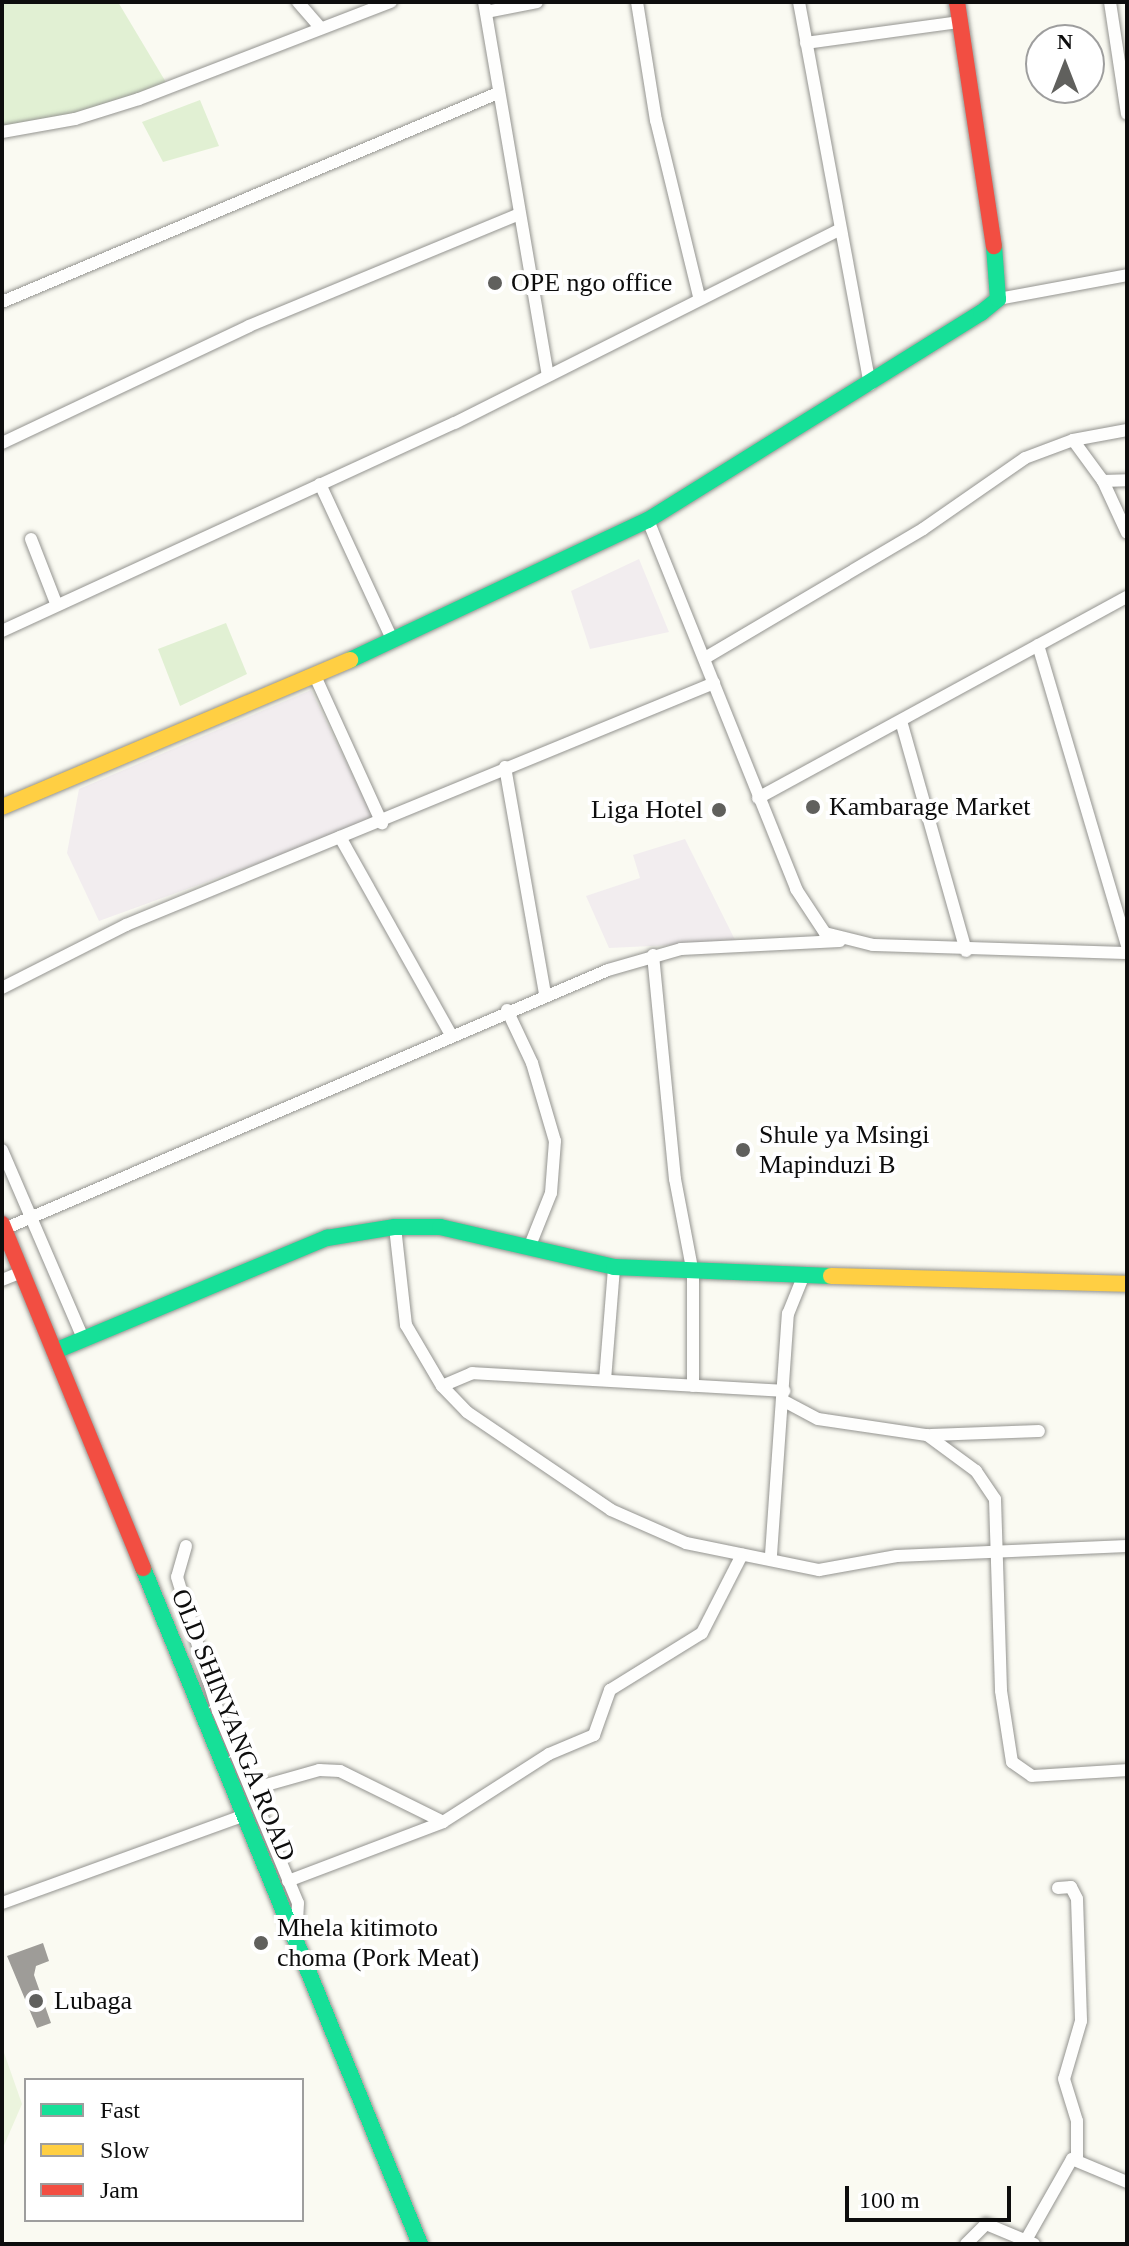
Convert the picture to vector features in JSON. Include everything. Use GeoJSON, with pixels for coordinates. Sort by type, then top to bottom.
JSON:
{"type":"FeatureCollection","features":[{"type":"Feature","properties":{"kind":"street"},"geometry":{"type":"LineString","coordinates":[[298,2],[320,27]]}},
{"type":"Feature","properties":{"kind":"street"},"geometry":{"type":"LineString","coordinates":[[2,132],[127,103],[391,2]]}},
{"type":"Feature","properties":{"kind":"street"},"geometry":{"type":"LineString","coordinates":[[537,2],[485,7],[517,215],[548,376]]}},
{"type":"Feature","properties":{"kind":"street"},"geometry":{"type":"LineString","coordinates":[[637,2],[656,120],[699,297]]}},
{"type":"Feature","properties":{"kind":"street"},"geometry":{"type":"LineString","coordinates":[[799,2],[870,384]]}},
{"type":"Feature","properties":{"kind":"street"},"geometry":{"type":"LineString","coordinates":[[957,2],[998,299]]}},
{"type":"Feature","properties":{"kind":"street"},"geometry":{"type":"LineString","coordinates":[[1110,2],[1127,114]]}},
{"type":"Feature","properties":{"kind":"street"},"geometry":{"type":"LineString","coordinates":[[806,43],[960,22]]}},
{"type":"Feature","properties":{"kind":"street"},"geometry":{"type":"LineString","coordinates":[[2,302],[169,227],[498,93]]}},
{"type":"Feature","properties":{"kind":"street"},"geometry":{"type":"LineString","coordinates":[[2,443],[249,326],[517,215]]}},
{"type":"Feature","properties":{"kind":"street"},"geometry":{"type":"LineString","coordinates":[[2,631],[56,603],[320,484],[548,376],[699,297],[839,230]]}},
{"type":"Feature","properties":{"kind":"street"},"geometry":{"type":"LineString","coordinates":[[2,807],[315,676],[391,637],[648,520],[870,384],[998,299],[1127,275]]}},
{"type":"Feature","properties":{"kind":"street"},"geometry":{"type":"LineString","coordinates":[[705,658],[923,529],[1025,458],[1073,440],[1127,430]]}},
{"type":"Feature","properties":{"kind":"street"},"geometry":{"type":"LineString","coordinates":[[1073,440],[1103,481],[1127,533]]}},
{"type":"Feature","properties":{"kind":"street"},"geometry":{"type":"LineString","coordinates":[[1103,481],[1127,480]]}},
{"type":"Feature","properties":{"kind":"street"},"geometry":{"type":"LineString","coordinates":[[320,484],[391,637]]}},
{"type":"Feature","properties":{"kind":"street"},"geometry":{"type":"LineString","coordinates":[[648,520],[758,798],[810,916],[840,941]]}},
{"type":"Feature","properties":{"kind":"street"},"geometry":{"type":"LineString","coordinates":[[31,539],[56,603]]}},
{"type":"Feature","properties":{"kind":"street"},"geometry":{"type":"LineString","coordinates":[[758,798],[1127,597]]}},
{"type":"Feature","properties":{"kind":"street"},"geometry":{"type":"LineString","coordinates":[[1038,645],[1127,945]]}},
{"type":"Feature","properties":{"kind":"street"},"geometry":{"type":"LineString","coordinates":[[315,676],[382,823]]}},
{"type":"Feature","properties":{"kind":"street"},"geometry":{"type":"LineString","coordinates":[[2,988],[126,925],[340,837],[382,823],[505,767],[714,683]]}},
{"type":"Feature","properties":{"kind":"street"},"geometry":{"type":"LineString","coordinates":[[901,721],[966,951]]}},
{"type":"Feature","properties":{"kind":"street"},"geometry":{"type":"LineString","coordinates":[[505,767],[545,994]]}},
{"type":"Feature","properties":{"kind":"street"},"geometry":{"type":"LineString","coordinates":[[340,837],[451,1035]]}},
{"type":"Feature","properties":{"kind":"street"},"geometry":{"type":"LineString","coordinates":[[3,1227],[545,994],[653,955],[840,941],[966,951],[1127,953]]}},
{"type":"Feature","properties":{"kind":"street"},"geometry":{"type":"LineString","coordinates":[[653,955],[675,1179],[693,1273],[693,1386]]}},
{"type":"Feature","properties":{"kind":"street"},"geometry":{"type":"LineString","coordinates":[[507,1010],[532,1063],[555,1141],[551,1193],[529,1248]]}},
{"type":"Feature","properties":{"kind":"street"},"geometry":{"type":"LineString","coordinates":[[2,1150],[83,1338]]}},
{"type":"Feature","properties":{"kind":"street","name":"OLD SHINYANGA ROAD"},"geometry":{"type":"LineString","coordinates":[[3,1227],[420,2244]]}},
{"type":"Feature","properties":{"kind":"street"},"geometry":{"type":"LineString","coordinates":[[395,1227],[406,1325],[442,1386],[467,1412],[611,1510],[686,1543],[742,1555],[771,1555],[819,1570],[897,1556],[1127,1546]]}},
{"type":"Feature","properties":{"kind":"street"},"geometry":{"type":"LineString","coordinates":[[55,1351],[327,1238],[395,1227],[440,1227],[614,1267],[803,1277],[1127,1284]]}},
{"type":"Feature","properties":{"kind":"street"},"geometry":{"type":"LineString","coordinates":[[605,1380],[614,1267]]}},
{"type":"Feature","properties":{"kind":"street"},"geometry":{"type":"LineString","coordinates":[[2,1280],[22,1272]]}},
{"type":"Feature","properties":{"kind":"street"},"geometry":{"type":"LineString","coordinates":[[771,1555],[788,1314],[803,1277]]}},
{"type":"Feature","properties":{"kind":"street"},"geometry":{"type":"LineString","coordinates":[[442,1386],[472,1373],[693,1386],[784,1396],[818,1419],[927,1435],[1039,1431]]}},
{"type":"Feature","properties":{"kind":"street"},"geometry":{"type":"LineString","coordinates":[[927,1435],[961,1455],[987,1483],[995,1499],[1001,1691],[1012,1762],[1032,1776],[1127,1770]]}},
{"type":"Feature","properties":{"kind":"street"},"geometry":{"type":"LineString","coordinates":[[186,1546],[177,1577],[218,1711],[252,1789],[300,1917],[296,1938]]}},
{"type":"Feature","properties":{"kind":"street"},"geometry":{"type":"LineString","coordinates":[[288,1881],[443,1822],[549,1754],[594,1735],[605,1695],[702,1633],[742,1555]]}},
{"type":"Feature","properties":{"kind":"street"},"geometry":{"type":"LineString","coordinates":[[252,1789],[319,1770],[340,1771],[443,1822]]}},
{"type":"Feature","properties":{"kind":"street"},"geometry":{"type":"LineString","coordinates":[[2,1903],[242,1816]]}},
{"type":"Feature","properties":{"kind":"street"},"geometry":{"type":"LineString","coordinates":[[966,2244],[986,2224],[1030,2242],[1077,2158],[1077,2121],[1064,2079],[1081,2021],[1077,1899],[1071,1887],[1058,1888]]}},
{"type":"Feature","properties":{"kind":"street"},"geometry":{"type":"LineString","coordinates":[[1077,2158],[1127,2182]]}},
{"type":"Feature","properties":{"kind":"shaded area"},"geometry":{"type":"Polygon","coordinates":[[[639,559],[669,632],[590,649],[571,591],[639,559]]]}},
{"type":"Feature","properties":{"kind":"shaded area"},"geometry":{"type":"Polygon","coordinates":[[[311,690],[375,821],[99,921],[67,853],[79,789],[311,690]]]}},
{"type":"Feature","properties":{"kind":"shaded area"},"geometry":{"type":"Polygon","coordinates":[[[685,839],[736,942],[609,948],[586,896],[640,878],[633,855],[685,839]]]}},
{"type":"Feature","properties":{"kind":"green space"},"geometry":{"type":"Polygon","coordinates":[[[2,2],[118,2],[170,89],[65,122],[2,130],[2,2]]]}},
{"type":"Feature","properties":{"kind":"green space"},"geometry":{"type":"Polygon","coordinates":[[[200,100],[219,146],[163,162],[142,122],[200,100]]]}},
{"type":"Feature","properties":{"kind":"green space"},"geometry":{"type":"Polygon","coordinates":[[[226,623],[247,674],[180,706],[158,649],[226,623]]]}},
{"type":"Feature","properties":{"kind":"green space"},"geometry":{"type":"Polygon","coordinates":[[[2,2047],[22,2104],[2,2150],[2,2047]]]}},
{"type":"Feature","properties":{"kind":"building","name":"Lubaga"},"geometry":{"type":"Polygon","coordinates":[[[43,1943],[49,1961],[36,1966],[34,1975],[51,2023],[37,2028],[7,1956],[43,1943]]]}},
{"type":"Feature","properties":{"kind":"traffic: fast"},"geometry":{"type":"LineString","coordinates":[[350,660],[648,520],[981,313],[998,299],[994,246]]}},
{"type":"Feature","properties":{"kind":"traffic: fast"},"geometry":{"type":"LineString","coordinates":[[55,1351],[327,1238],[395,1227],[440,1227],[614,1267],[831,1276]]}},
{"type":"Feature","properties":{"kind":"traffic: fast"},"geometry":{"type":"LineString","coordinates":[[143,1568],[420,2244]]}},
{"type":"Feature","properties":{"kind":"traffic: slow"},"geometry":{"type":"LineString","coordinates":[[2,807],[350,660]]}},
{"type":"Feature","properties":{"kind":"traffic: slow"},"geometry":{"type":"LineString","coordinates":[[831,1276],[1127,1284]]}},
{"type":"Feature","properties":{"kind":"traffic: jam"},"geometry":{"type":"LineString","coordinates":[[957,2],[994,246]]}},
{"type":"Feature","properties":{"kind":"traffic: jam"},"geometry":{"type":"LineString","coordinates":[[2,1224],[143,1568]]}},
{"type":"Feature","properties":{"kind":"place","name":"OPE ngo office"},"geometry":{"type":"Point","coordinates":[495,283]}},
{"type":"Feature","properties":{"kind":"place","name":"Kambarage Market"},"geometry":{"type":"Point","coordinates":[813,807]}},
{"type":"Feature","properties":{"kind":"place","name":"Liga Hotel"},"geometry":{"type":"Point","coordinates":[719,810]}},
{"type":"Feature","properties":{"kind":"place","name":"Shule ya Msingi Mapinduzi B"},"geometry":{"type":"Point","coordinates":[743,1150]}},
{"type":"Feature","properties":{"kind":"place","name":"Mhela kitimoto choma (Pork Meat)"},"geometry":{"type":"Point","coordinates":[261,1943]}},
{"type":"Feature","properties":{"kind":"place","name":"Lubaga"},"geometry":{"type":"Point","coordinates":[36,2001]}}]}
